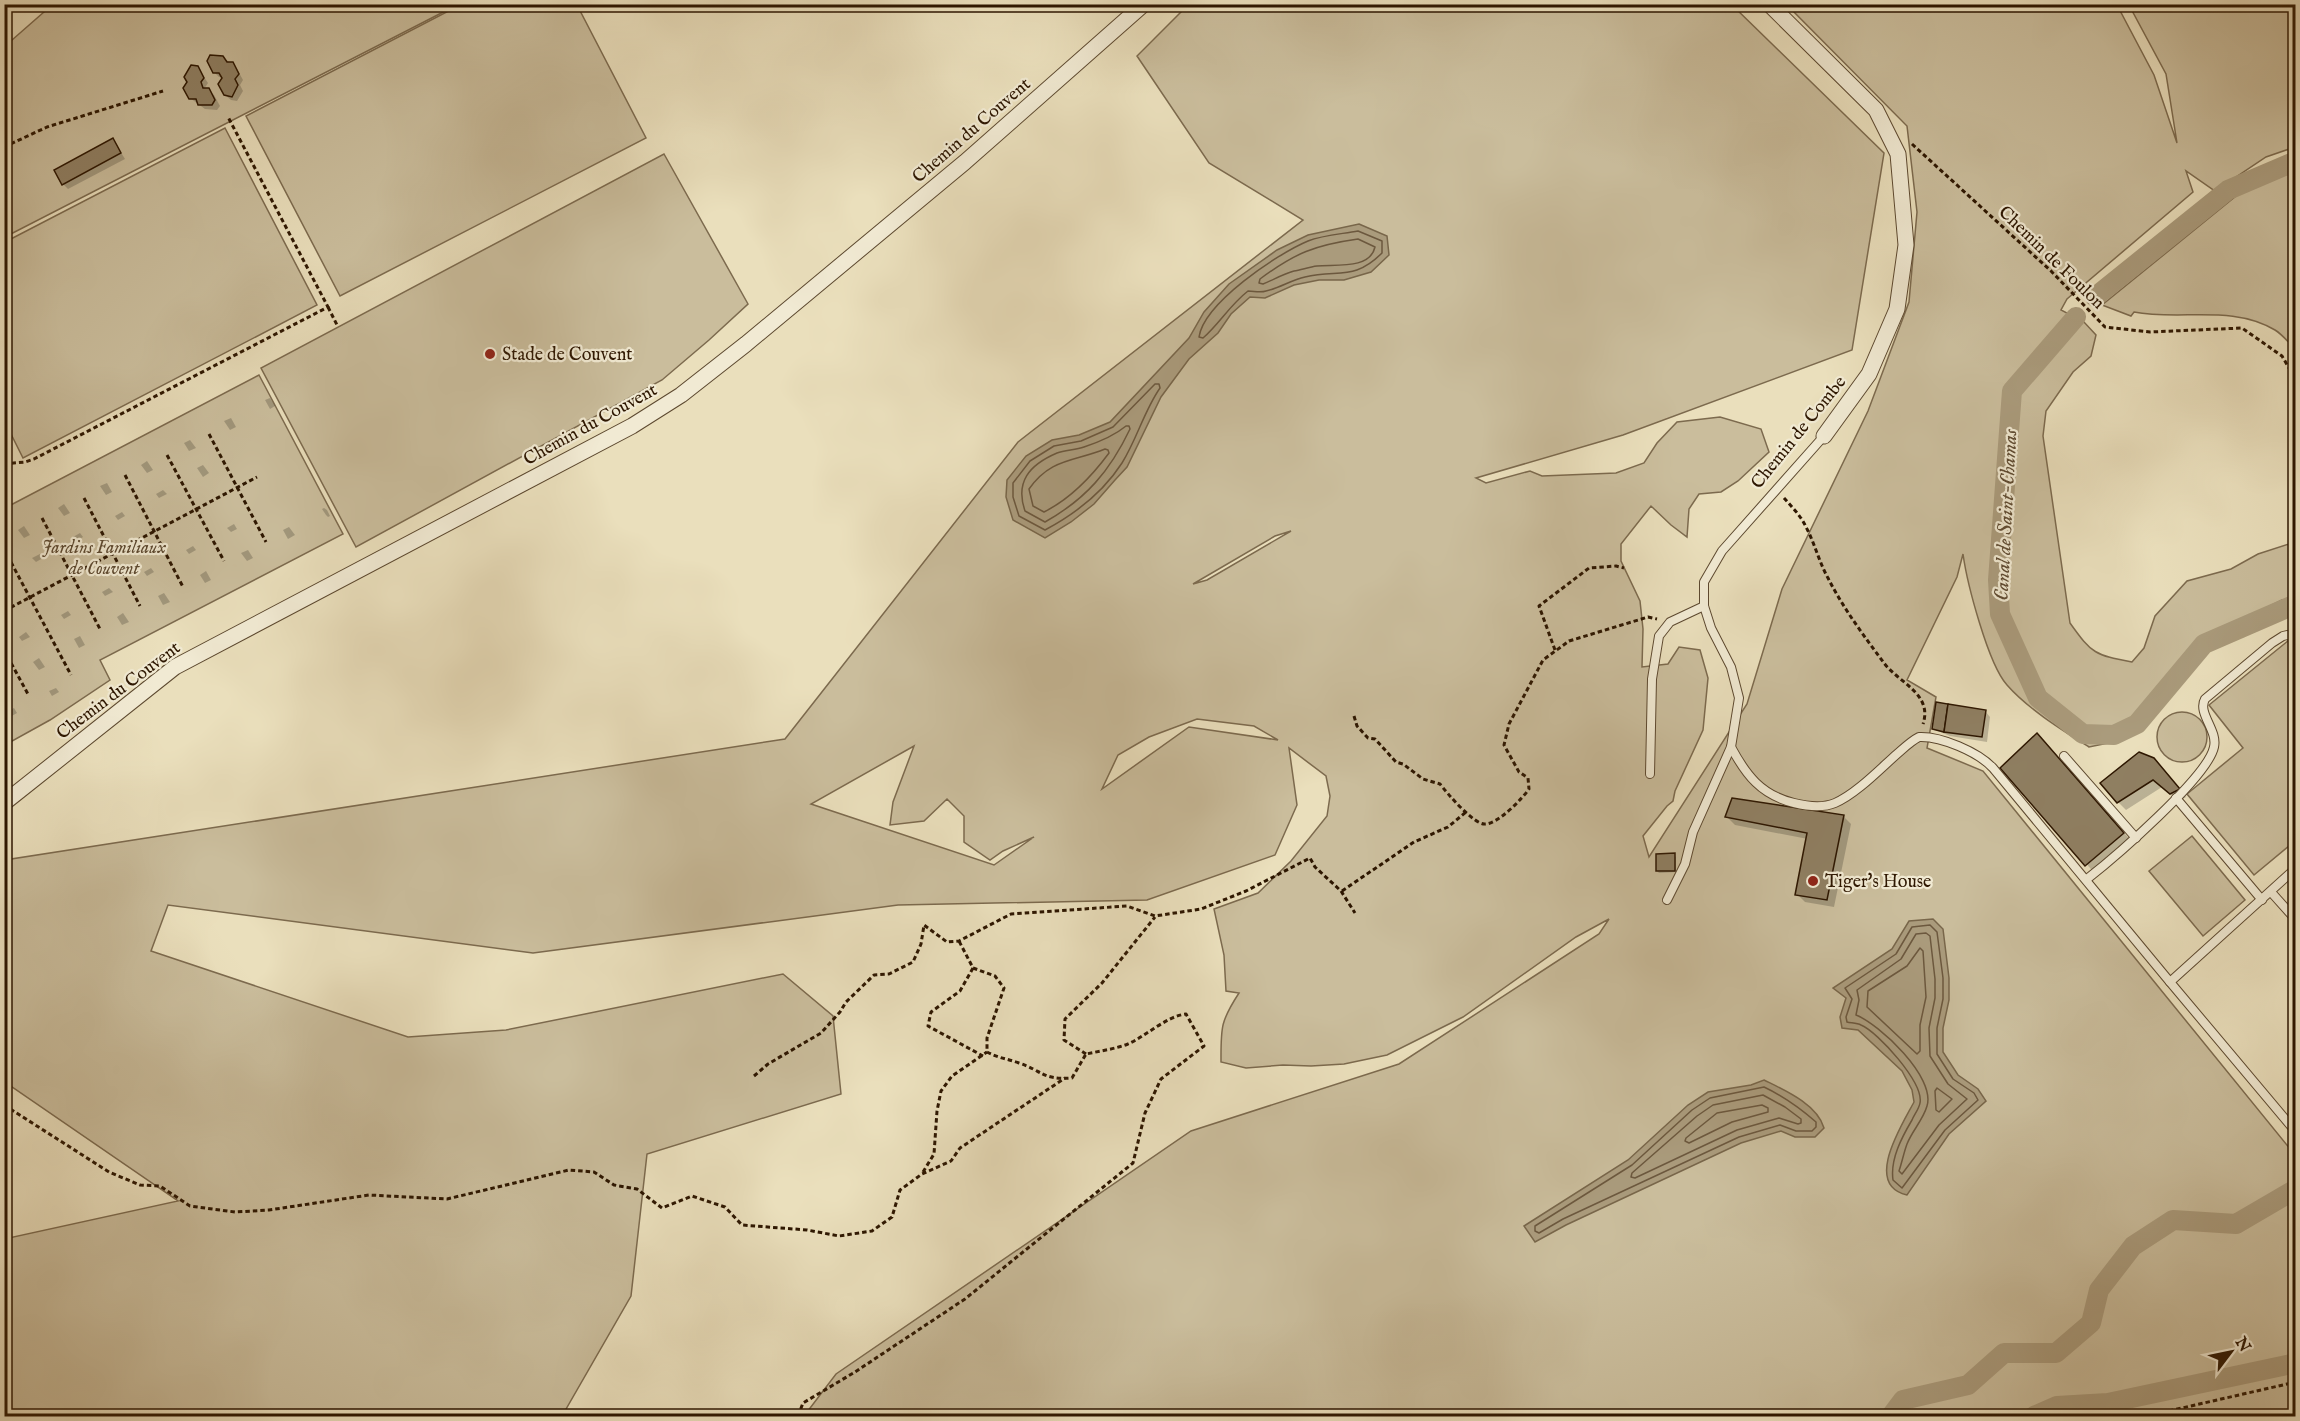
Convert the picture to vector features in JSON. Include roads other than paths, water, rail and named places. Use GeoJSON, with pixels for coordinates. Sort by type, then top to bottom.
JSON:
{"type":"FeatureCollection","features":[{"type":"Feature","properties":{"kind":"street","name":"Chemin du Couvent"},"geometry":{"type":"LineString","coordinates":[[4,803],[175,667],[632,426],[681,395],[965,162],[1144,4]]}},
{"type":"Feature","properties":{"kind":"street","name":"Chemin de Combe"},"geometry":{"type":"LineString","coordinates":[[1769,4],[1876,110],[1898,154],[1906,245],[1898,309],[1869,374],[1824,436]]}},
{"type":"Feature","properties":{"kind":"lane","name":"Chemin de Combe"},"geometry":{"type":"LineString","coordinates":[[1667,900],[1685,864],[1693,832],[1731,747],[1739,698],[1731,667],[1711,628],[1704,606],[1704,582],[1722,551],[1824,436]]}},
{"type":"Feature","properties":{"kind":"lane"},"geometry":{"type":"LineString","coordinates":[[1650,774],[1652,679],[1659,636],[1670,622],[1704,606]]}},
{"type":"Feature","properties":{"kind":"lane"},"geometry":{"type":"LineString","coordinates":[[2087,879],[2136,838],[2176,798],[2210,758],[2215,746],[2214,734],[2203,707],[2205,699],[2272,643],[2283,636],[2295,633]]}},
{"type":"Feature","properties":{"kind":"lane"},"geometry":{"type":"LineString","coordinates":[[1731,747],[1744,770],[1757,786],[1769,794],[1801,805],[1823,806],[1835,803],[1850,794],[1919,737],[1929,737],[1976,754],[1986,760],[2295,1132]]}},
{"type":"Feature","properties":{"kind":"lane"},"geometry":{"type":"LineString","coordinates":[[2064,756],[2136,838]]}},
{"type":"Feature","properties":{"kind":"lane"},"geometry":{"type":"LineString","coordinates":[[2176,798],[2262,900]]}},
{"type":"Feature","properties":{"kind":"lane"},"geometry":{"type":"LineString","coordinates":[[2170,982],[2295,868]]}},
{"type":"Feature","properties":{"kind":"lane"},"geometry":{"type":"LineString","coordinates":[[2271,892],[2295,920]]}},
{"type":"Feature","properties":{"kind":"water"},"geometry":{"type":"Polygon","coordinates":[[[1359,224],[1387,236],[1389,255],[1371,272],[1344,280],[1319,280],[1294,285],[1265,298],[1250,297],[1231,314],[1218,333],[1189,359],[1161,397],[1127,467],[1094,504],[1045,538],[1013,520],[1006,497],[1007,480],[1026,456],[1052,440],[1079,435],[1110,422],[1189,338],[1204,312],[1229,284],[1277,250],[1308,235],[1359,224]]]}},
{"type":"Feature","properties":{"kind":"water"},"geometry":{"type":"Polygon","coordinates":[[[1933,919],[1943,929],[1949,978],[1949,1000],[1943,1028],[1943,1052],[1958,1075],[1978,1089],[1986,1101],[1949,1134],[1907,1195],[1894,1189],[1888,1179],[1887,1167],[1889,1153],[1914,1102],[1912,1090],[1902,1071],[1858,1030],[1842,1028],[1840,1017],[1846,998],[1833,988],[1892,949],[1909,921],[1933,919]]]}},
{"type":"Feature","properties":{"kind":"water"},"geometry":{"type":"Polygon","coordinates":[[[1764,1080],[1790,1093],[1807,1105],[1820,1119],[1824,1128],[1815,1137],[1795,1137],[1781,1131],[1741,1143],[1566,1225],[1535,1242],[1524,1226],[1628,1160],[1688,1105],[1708,1092],[1751,1085],[1764,1080]]]}},
{"type":"Feature","properties":{"kind":"waterway","name":"Canal de Saint-Chamas"},"geometry":{"type":"LineString","coordinates":[[2095,297],[2228,190],[2296,161]]}},
{"type":"Feature","properties":{"kind":"waterway","name":"Canal de Saint-Chamas"},"geometry":{"type":"LineString","coordinates":[[2076,317],[2012,391],[1998,580],[2000,614],[2038,698],[2083,734],[2114,735],[2137,724],[2204,644],[2296,604]]}},
{"type":"Feature","properties":{"kind":"waterway","name":"Canal de Saint-Chamas"},"geometry":{"type":"LineString","coordinates":[[1891,1416],[1903,1400],[1968,1385],[2004,1353],[2056,1353],[2091,1323],[2099,1290],[2133,1246],[2173,1220],[2236,1224],[2296,1189]]}},
{"type":"Feature","properties":{"kind":"waterway"},"geometry":{"type":"LineString","coordinates":[[2034,1416],[2057,1406],[2108,1403],[2296,1363]]}},
{"type":"Feature","properties":{"kind":"place","name":"Stade de Couvent"},"geometry":{"type":"Point","coordinates":[490,354]}},
{"type":"Feature","properties":{"kind":"place","name":"Tiger's House"},"geometry":{"type":"Point","coordinates":[1813,881]}},
{"type":"Feature","properties":{"kind":"park label","name":"Jardins Familiaux de Couvent"},"geometry":{"type":"Point","coordinates":[104,557]}}]}
